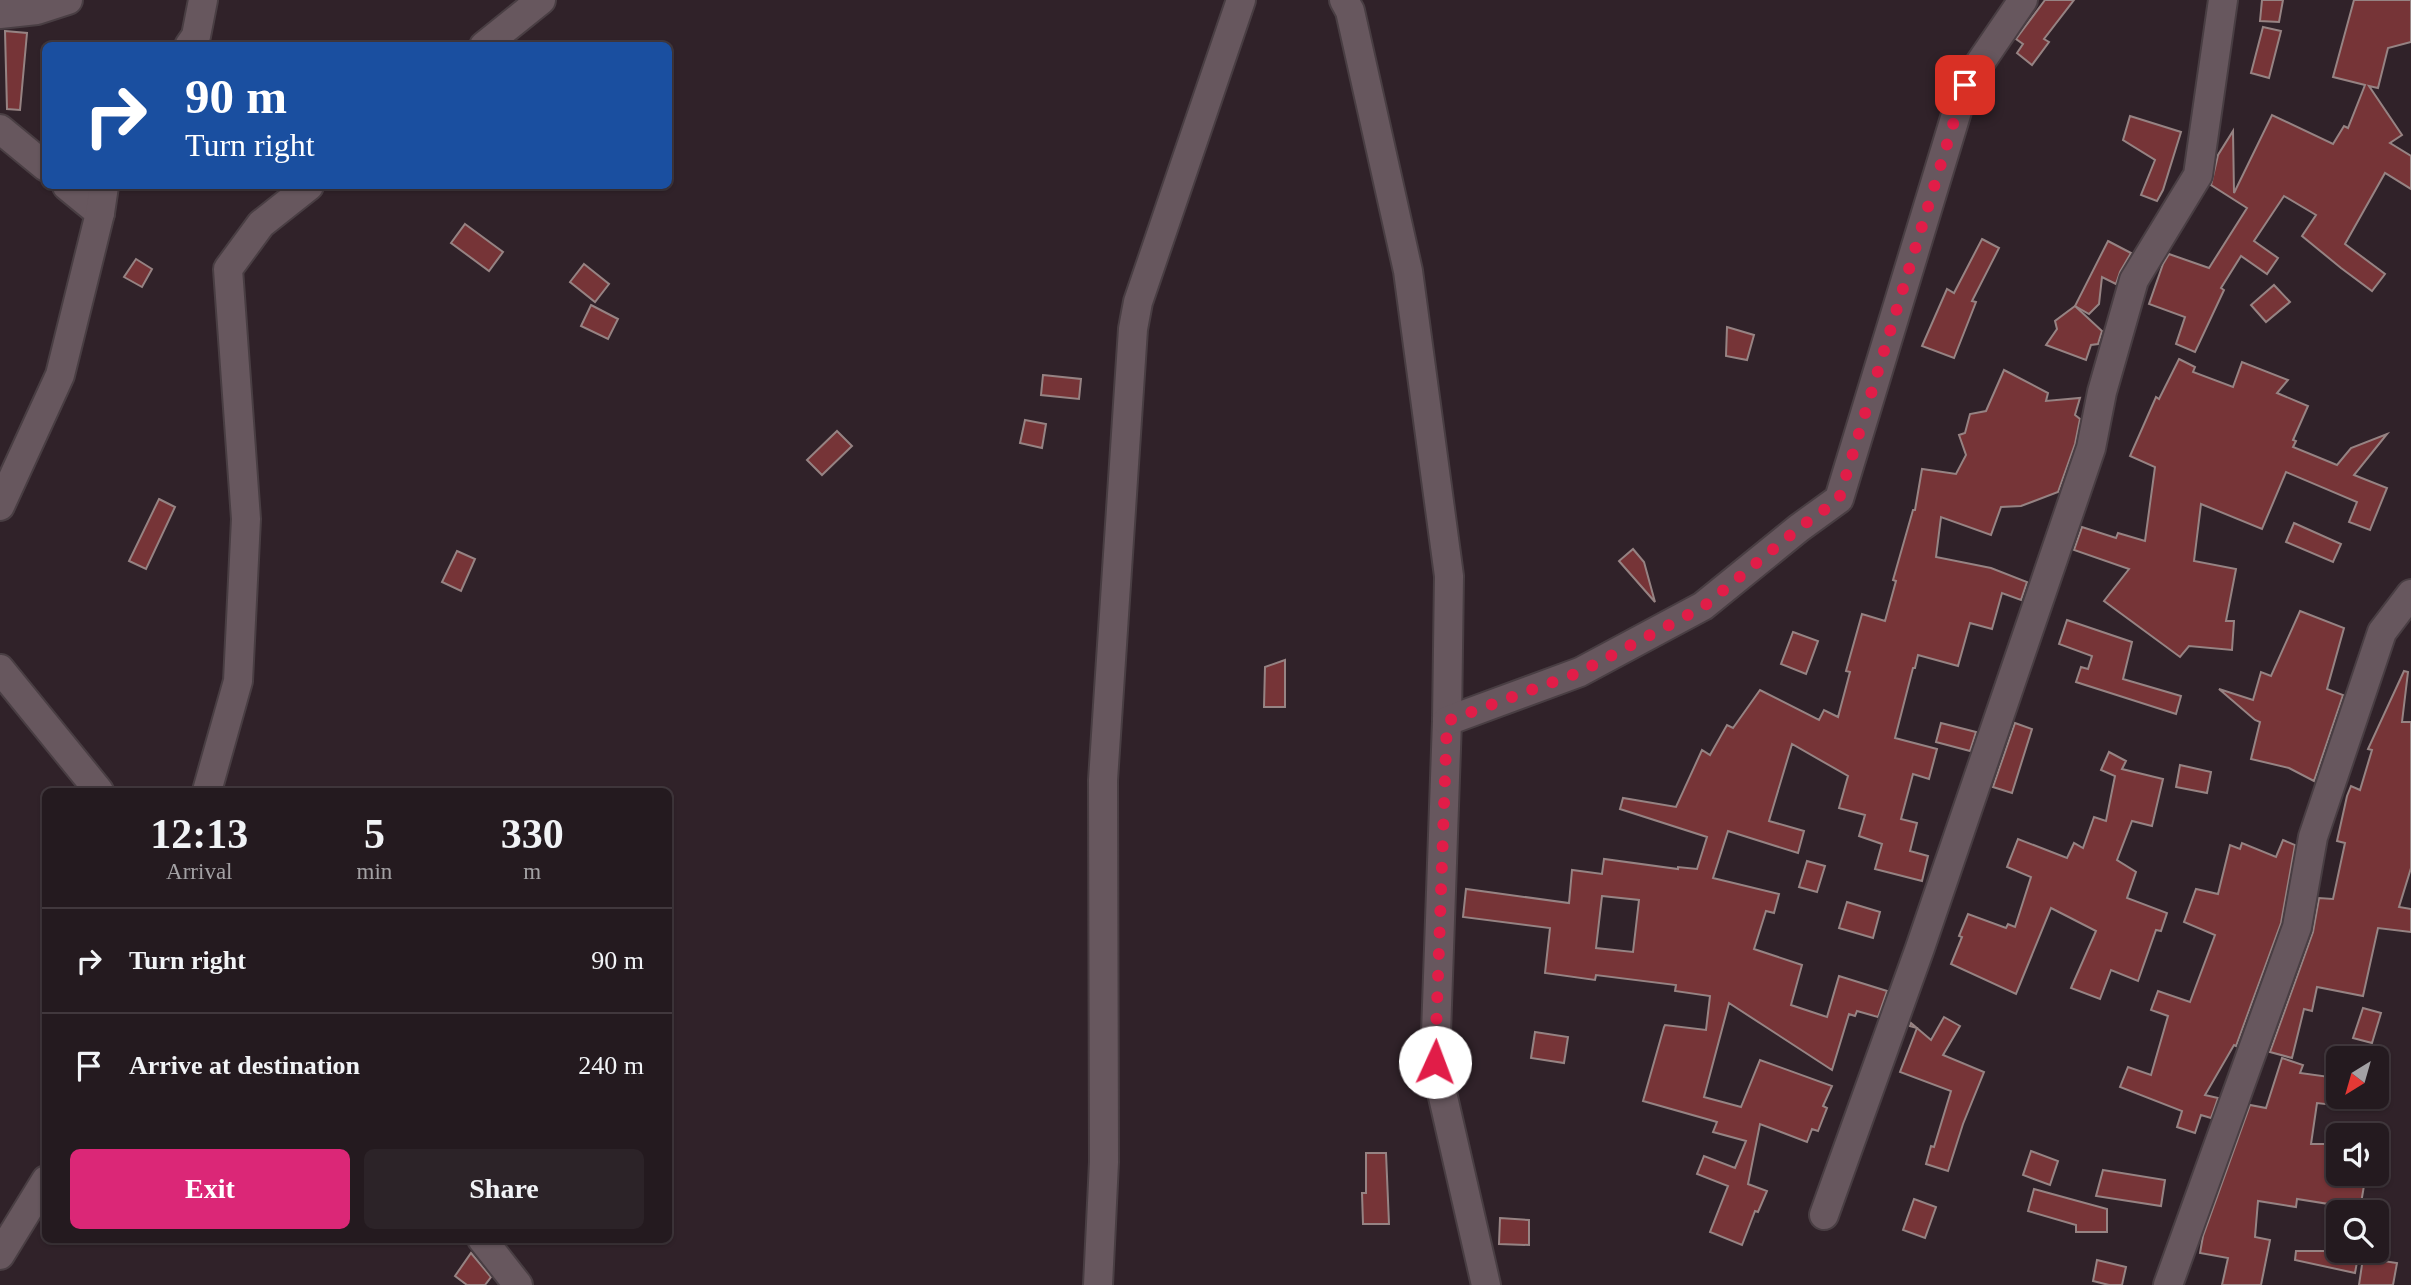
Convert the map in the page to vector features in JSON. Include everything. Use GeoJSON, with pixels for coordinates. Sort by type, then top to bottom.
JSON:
{"type":"FeatureCollection","features":[{"type":"Feature","properties":{"kind":"street"},"geometry":{"type":"LineString","coordinates":[[0,14],[37,10],[68,0]]}},
{"type":"Feature","properties":{"kind":"street"},"geometry":{"type":"LineString","coordinates":[[192,42],[196,36],[203,0]]}},
{"type":"Feature","properties":{"kind":"street"},"geometry":{"type":"LineString","coordinates":[[489,42],[541,0]]}},
{"type":"Feature","properties":{"kind":"street"},"geometry":{"type":"LineString","coordinates":[[1098,1285],[1104,1162],[1103,780],[1133,329],[1138,302],[1241,0]]}},
{"type":"Feature","properties":{"kind":"street"},"geometry":{"type":"LineString","coordinates":[[1344,0],[1350,11],[1408,271],[1449,576],[1447,721],[1435,1062],[1486,1285]]}},
{"type":"Feature","properties":{"kind":"street"},"geometry":{"type":"LineString","coordinates":[[1447,721],[1580,672],[1703,607],[1799,528],[1839,499],[1965,85],[2023,0]]}},
{"type":"Feature","properties":{"kind":"street"},"geometry":{"type":"LineString","coordinates":[[1824,1215],[1920,948],[2091,448],[2102,392],[2134,280],[2198,175],[2223,0]]}},
{"type":"Feature","properties":{"kind":"street"},"geometry":{"type":"LineString","coordinates":[[0,129],[42,164]]}},
{"type":"Feature","properties":{"kind":"street"},"geometry":{"type":"LineString","coordinates":[[72,189],[100,213]]}},
{"type":"Feature","properties":{"kind":"street"},"geometry":{"type":"LineString","coordinates":[[0,506],[60,375],[104,189]]}},
{"type":"Feature","properties":{"kind":"street"},"geometry":{"type":"LineString","coordinates":[[208,788],[238,681],[246,519],[228,269],[261,225],[305,189]]}},
{"type":"Feature","properties":{"kind":"street"},"geometry":{"type":"LineString","coordinates":[[2168,1285],[2297,927],[2314,837],[2382,632],[2411,594]]}},
{"type":"Feature","properties":{"kind":"street"},"geometry":{"type":"LineString","coordinates":[[0,669],[97,788]]}},
{"type":"Feature","properties":{"kind":"street"},"geometry":{"type":"LineString","coordinates":[[0,1255],[42,1187]]}},
{"type":"Feature","properties":{"kind":"street"},"geometry":{"type":"LineString","coordinates":[[485,1243],[518,1285]]}},
{"type":"Feature","properties":{"kind":"building"},"geometry":{"type":"Polygon","coordinates":[[[2045,0],[2074,0],[2044,39],[2049,42],[2032,65],[2017,53],[2023,44],[2016,39],[2045,0]]]}},
{"type":"Feature","properties":{"kind":"building"},"geometry":{"type":"Polygon","coordinates":[[[2262,0],[2283,0],[2279,22],[2260,21],[2262,0]]]}},
{"type":"Feature","properties":{"kind":"building"},"geometry":{"type":"Polygon","coordinates":[[[2354,0],[2411,0],[2411,42],[2388,48],[2378,88],[2369,86],[2402,135],[2390,143],[2411,156],[2411,189],[2385,173],[2345,244],[2385,274],[2372,291],[2341,268],[2302,236],[2316,215],[2284,196],[2254,241],[2278,258],[2267,274],[2241,256],[2221,288],[2224,290],[2195,352],[2176,344],[2185,317],[2149,304],[2169,254],[2209,268],[2247,208],[2211,185],[2218,155],[2233,131],[2234,193],[2272,115],[2333,144],[2344,126],[2348,128],[2365,85],[2333,77],[2354,0]]]}},
{"type":"Feature","properties":{"kind":"building"},"geometry":{"type":"Polygon","coordinates":[[[2263,27],[2281,31],[2269,78],[2251,73],[2263,27]]]}},
{"type":"Feature","properties":{"kind":"building"},"geometry":{"type":"Polygon","coordinates":[[[5,31],[27,33],[20,110],[7,109],[5,31]]]}},
{"type":"Feature","properties":{"kind":"building"},"geometry":{"type":"Polygon","coordinates":[[[2130,116],[2181,132],[2157,201],[2141,195],[2155,160],[2123,140],[2130,116]]]}},
{"type":"Feature","properties":{"kind":"building"},"geometry":{"type":"Polygon","coordinates":[[[465,224],[503,252],[489,271],[451,243],[465,224]]]}},
{"type":"Feature","properties":{"kind":"building"},"geometry":{"type":"Polygon","coordinates":[[[1982,239],[1999,248],[1972,301],[1976,302],[1954,358],[1922,346],[1947,289],[1954,293],[1982,239]]]}},
{"type":"Feature","properties":{"kind":"building"},"geometry":{"type":"Polygon","coordinates":[[[2108,241],[2131,253],[2116,284],[2102,277],[2099,304],[2089,314],[2075,306],[2108,241]]]}},
{"type":"Feature","properties":{"kind":"building"},"geometry":{"type":"Polygon","coordinates":[[[136,259],[152,269],[142,287],[124,277],[136,259]]]}},
{"type":"Feature","properties":{"kind":"building"},"geometry":{"type":"Polygon","coordinates":[[[584,264],[609,284],[595,302],[570,282],[584,264]]]}},
{"type":"Feature","properties":{"kind":"building"},"geometry":{"type":"Polygon","coordinates":[[[2274,285],[2290,302],[2266,322],[2251,305],[2274,285]]]}},
{"type":"Feature","properties":{"kind":"building"},"geometry":{"type":"Polygon","coordinates":[[[591,305],[618,319],[608,339],[581,326],[591,305]]]}},
{"type":"Feature","properties":{"kind":"building"},"geometry":{"type":"Polygon","coordinates":[[[2075,306],[2102,331],[2098,344],[2091,345],[2086,360],[2046,345],[2057,329],[2055,321],[2075,306]]]}},
{"type":"Feature","properties":{"kind":"building"},"geometry":{"type":"Polygon","coordinates":[[[1727,327],[1754,335],[1747,360],[1726,356],[1727,327]]]}},
{"type":"Feature","properties":{"kind":"building"},"geometry":{"type":"Polygon","coordinates":[[[2179,359],[2195,367],[2193,372],[2233,387],[2242,362],[2288,380],[2277,393],[2308,406],[2293,440],[2296,441],[2293,447],[2337,465],[2351,448],[2387,434],[2354,475],[2387,488],[2370,530],[2349,522],[2357,502],[2286,472],[2262,529],[2201,504],[2194,561],[2236,569],[2226,621],[2234,621],[2232,650],[2189,646],[2180,657],[2104,601],[2129,569],[2074,550],[2082,527],[2116,538],[2118,533],[2145,541],[2155,467],[2130,456],[2156,397],[2159,399],[2179,359]]]}},
{"type":"Feature","properties":{"kind":"building"},"geometry":{"type":"Polygon","coordinates":[[[2004,370],[2048,393],[2046,401],[2080,398],[2075,415],[2080,419],[2075,444],[2058,492],[2021,506],[2001,507],[1991,535],[1941,517],[1936,557],[1991,568],[2027,582],[2021,600],[2002,593],[1992,629],[1970,623],[1958,666],[1918,655],[1913,668],[1895,738],[1937,749],[1929,779],[1913,774],[1901,819],[1917,823],[1910,851],[1928,856],[1922,881],[1875,869],[1882,844],[1859,836],[1865,815],[1839,808],[1848,776],[1792,744],[1769,821],[1804,831],[1798,853],[1728,831],[1713,878],[1779,894],[1774,913],[1766,911],[1754,949],[1802,965],[1791,1005],[1827,1017],[1839,976],[1887,991],[1878,1017],[1857,1011],[1855,1016],[1849,1014],[1832,1070],[1729,1003],[1704,1097],[1741,1107],[1760,1060],[1832,1086],[1823,1106],[1827,1108],[1818,1131],[1812,1129],[1807,1142],[1760,1124],[1748,1184],[1767,1191],[1758,1212],[1755,1211],[1742,1245],[1710,1232],[1728,1186],[1697,1174],[1704,1156],[1735,1168],[1746,1141],[1713,1132],[1717,1122],[1643,1101],[1665,1025],[1706,1030],[1710,996],[1675,991],[1676,985],[1596,975],[1595,980],[1545,973],[1550,928],[1463,917],[1466,889],[1569,903],[1572,870],[1602,874],[1604,859],[1697,869],[1707,837],[1620,809],[1623,798],[1676,807],[1702,750],[1710,755],[1727,725],[1733,728],[1760,690],[1819,720],[1824,710],[1838,717],[1850,672],[1846,671],[1862,614],[1885,621],[1896,581],[1893,580],[1915,510],[1922,469],[1956,474],[1966,455],[1959,435],[1965,433],[1970,414],[1986,411],[2004,370]],[[1602,896],[1596,948],[1633,952],[1639,900],[1602,896]]]}},
{"type":"Feature","properties":{"kind":"building"},"geometry":{"type":"Polygon","coordinates":[[[1043,375],[1081,379],[1079,399],[1041,395],[1043,375]]]}},
{"type":"Feature","properties":{"kind":"building"},"geometry":{"type":"Polygon","coordinates":[[[1025,420],[1046,424],[1042,448],[1020,443],[1025,420]]]}},
{"type":"Feature","properties":{"kind":"building"},"geometry":{"type":"Polygon","coordinates":[[[837,431],[852,446],[822,475],[807,460],[837,431]]]}},
{"type":"Feature","properties":{"kind":"building"},"geometry":{"type":"Polygon","coordinates":[[[159,499],[175,507],[146,569],[129,561],[159,499]]]}},
{"type":"Feature","properties":{"kind":"building"},"geometry":{"type":"Polygon","coordinates":[[[2294,523],[2341,544],[2333,562],[2286,542],[2294,523]]]}},
{"type":"Feature","properties":{"kind":"building"},"geometry":{"type":"Polygon","coordinates":[[[1633,549],[1644,562],[1655,602],[1619,561],[1633,549]]]}},
{"type":"Feature","properties":{"kind":"building"},"geometry":{"type":"Polygon","coordinates":[[[457,551],[475,559],[461,591],[442,582],[457,551]]]}},
{"type":"Feature","properties":{"kind":"building"},"geometry":{"type":"Polygon","coordinates":[[[2300,611],[2344,628],[2327,689],[2343,695],[2314,781],[2289,768],[2251,759],[2260,722],[2219,689],[2253,700],[2261,672],[2271,676],[2300,611]]]}},
{"type":"Feature","properties":{"kind":"building"},"geometry":{"type":"Polygon","coordinates":[[[2067,620],[2132,642],[2123,679],[2181,696],[2176,714],[2076,682],[2081,667],[2088,669],[2092,656],[2059,644],[2067,620]]]}},
{"type":"Feature","properties":{"kind":"building"},"geometry":{"type":"Polygon","coordinates":[[[1793,632],[1818,641],[1806,674],[1781,664],[1793,632]]]}},
{"type":"Feature","properties":{"kind":"building"},"geometry":{"type":"Polygon","coordinates":[[[1285,660],[1285,707],[1264,707],[1265,667],[1285,660]]]}},
{"type":"Feature","properties":{"kind":"building"},"geometry":{"type":"Polygon","coordinates":[[[2404,671],[2408,672],[2402,722],[2411,722],[2411,868],[2399,907],[2411,909],[2411,932],[2378,928],[2363,996],[2317,987],[2312,1011],[2304,1009],[2292,1058],[2270,1052],[2313,932],[2319,898],[2333,899],[2345,843],[2337,841],[2347,796],[2351,786],[2360,790],[2372,750],[2368,749],[2404,671]]]}},
{"type":"Feature","properties":{"kind":"building"},"geometry":{"type":"Polygon","coordinates":[[[1941,723],[1976,732],[1970,751],[1936,742],[1941,723]]]}},
{"type":"Feature","properties":{"kind":"building"},"geometry":{"type":"Polygon","coordinates":[[[2015,723],[2032,729],[2012,793],[1993,787],[2015,723]]]}},
{"type":"Feature","properties":{"kind":"building"},"geometry":{"type":"Polygon","coordinates":[[[2109,752],[2126,761],[2122,769],[2163,779],[2152,826],[2132,821],[2117,860],[2136,872],[2127,898],[2167,913],[2161,931],[2156,930],[2138,981],[2111,970],[2100,999],[2071,988],[2096,931],[2051,908],[2016,994],[1951,964],[1968,914],[2006,928],[2008,924],[2015,927],[2031,877],[2007,867],[2018,839],[2067,858],[2074,843],[2083,848],[2094,817],[2106,821],[2115,776],[2101,770],[2109,752]]]}},
{"type":"Feature","properties":{"kind":"building"},"geometry":{"type":"Polygon","coordinates":[[[2180,765],[2211,772],[2207,793],[2176,787],[2180,765]]]}},
{"type":"Feature","properties":{"kind":"building"},"geometry":{"type":"Polygon","coordinates":[[[2283,840],[2295,845],[2281,923],[2236,1046],[2234,1045],[2205,1095],[2218,1098],[2211,1118],[2201,1115],[2195,1133],[2177,1127],[2182,1111],[2120,1087],[2128,1067],[2151,1075],[2168,1016],[2151,1010],[2158,991],[2190,1002],[2215,935],[2184,922],[2196,889],[2218,894],[2230,845],[2240,849],[2242,843],[2276,857],[2283,840]]]}},
{"type":"Feature","properties":{"kind":"building"},"geometry":{"type":"Polygon","coordinates":[[[1807,861],[1825,866],[1817,892],[1799,887],[1807,861]]]}},
{"type":"Feature","properties":{"kind":"building"},"geometry":{"type":"Polygon","coordinates":[[[1847,902],[1880,912],[1873,938],[1839,928],[1847,902]]]}},
{"type":"Feature","properties":{"kind":"building"},"geometry":{"type":"Polygon","coordinates":[[[2363,1008],[2381,1013],[2372,1043],[2353,1038],[2363,1008]]]}},
{"type":"Feature","properties":{"kind":"building"},"geometry":{"type":"Polygon","coordinates":[[[1944,1017],[1960,1026],[1943,1055],[1984,1072],[1948,1171],[1926,1164],[1951,1091],[1900,1072],[1917,1028],[1931,1040],[1944,1017]]]}},
{"type":"Feature","properties":{"kind":"building"},"geometry":{"type":"Polygon","coordinates":[[[1535,1032],[1568,1037],[1564,1063],[1531,1058],[1535,1032]]]}},
{"type":"Feature","properties":{"kind":"building"},"geometry":{"type":"Polygon","coordinates":[[[2282,1058],[2303,1065],[2300,1073],[2326,1077],[2326,1104],[2317,1103],[2311,1144],[2326,1144],[2326,1186],[2364,1186],[2362,1200],[2326,1200],[2326,1204],[2297,1199],[2296,1207],[2258,1201],[2255,1237],[2270,1240],[2261,1285],[2222,1285],[2228,1258],[2200,1253],[2203,1236],[2250,1105],[2266,1108],[2282,1058]]]}},
{"type":"Feature","properties":{"kind":"building"},"geometry":{"type":"Polygon","coordinates":[[[2031,1151],[2058,1161],[2050,1185],[2023,1175],[2031,1151]]]}},
{"type":"Feature","properties":{"kind":"building"},"geometry":{"type":"Polygon","coordinates":[[[1366,1153],[1386,1153],[1389,1224],[1363,1224],[1362,1193],[1366,1193],[1366,1153]]]}},
{"type":"Feature","properties":{"kind":"building"},"geometry":{"type":"Polygon","coordinates":[[[2103,1170],[2165,1180],[2161,1206],[2096,1196],[2103,1170]]]}},
{"type":"Feature","properties":{"kind":"building"},"geometry":{"type":"Polygon","coordinates":[[[2034,1189],[2107,1209],[2107,1232],[2076,1232],[2076,1225],[2028,1211],[2034,1189]]]}},
{"type":"Feature","properties":{"kind":"building"},"geometry":{"type":"Polygon","coordinates":[[[1914,1199],[1936,1207],[1925,1238],[1903,1230],[1914,1199]]]}},
{"type":"Feature","properties":{"kind":"building"},"geometry":{"type":"Polygon","coordinates":[[[1500,1218],[1529,1220],[1529,1245],[1499,1244],[1500,1218]]]}},
{"type":"Feature","properties":{"kind":"building"},"geometry":{"type":"Polygon","coordinates":[[[2296,1251],[2326,1251],[2326,1263],[2357,1263],[2355,1273],[2295,1260],[2296,1251]]]}},
{"type":"Feature","properties":{"kind":"building"},"geometry":{"type":"Polygon","coordinates":[[[471,1253],[491,1277],[485,1285],[467,1285],[455,1276],[471,1253]]]}},
{"type":"Feature","properties":{"kind":"building"},"geometry":{"type":"Polygon","coordinates":[[[2097,1260],[2126,1267],[2122,1285],[2093,1281],[2097,1260]]]}},
{"type":"Feature","properties":{"kind":"building"},"geometry":{"type":"Polygon","coordinates":[[[2362,1263],[2397,1263],[2393,1285],[2359,1285],[2362,1263]]]}},
{"type":"Feature","properties":{"kind":"route"},"geometry":{"type":"LineString","coordinates":[[1435,1062],[1447,721],[1580,672],[1703,607],[1799,528],[1839,499],[1965,85]]}}]}
